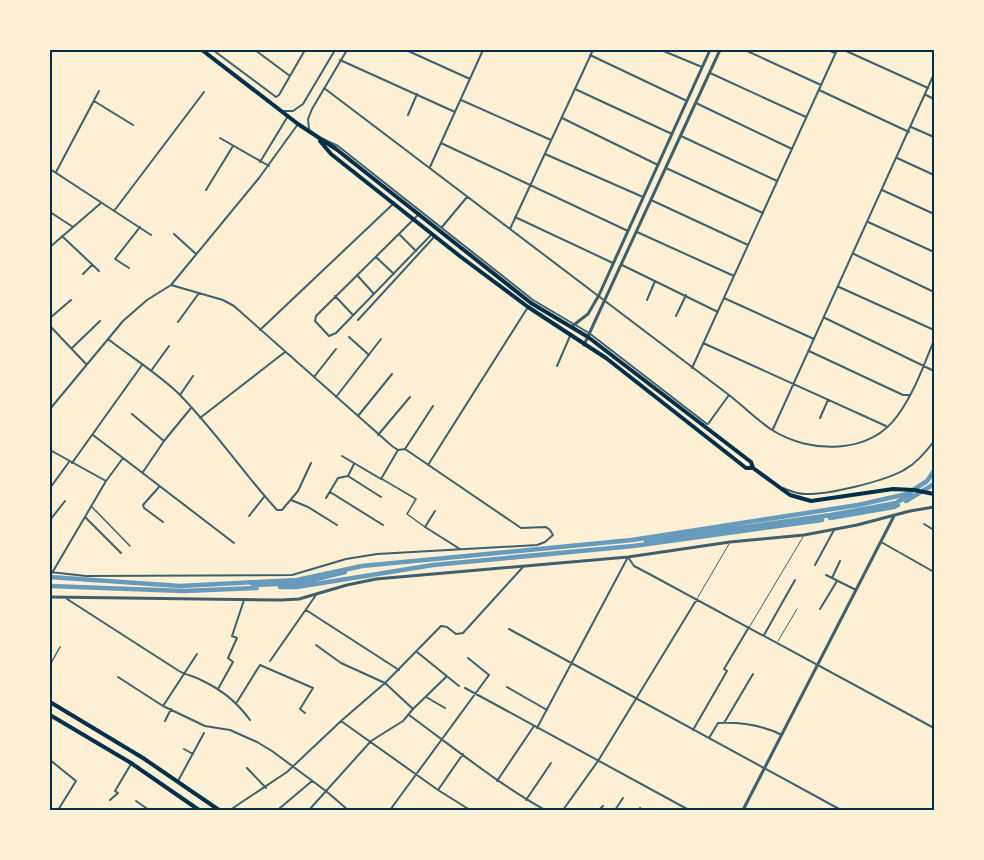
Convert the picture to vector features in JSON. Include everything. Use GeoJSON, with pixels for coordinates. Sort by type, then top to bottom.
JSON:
{"type":"FeatureCollection","features":[{"type":"Feature","properties":{"kind":"main road"},"geometry":{"type":"LineString","coordinates":[[202,50],[441,229],[531,303],[588,335],[706,425],[751,462],[753,468]]}},
{"type":"Feature","properties":{"kind":"main road"},"geometry":{"type":"LineString","coordinates":[[318,138],[331,154],[434,236],[528,307],[606,358],[746,468],[753,468],[790,495],[810,501],[893,489],[934,494]]}},
{"type":"Feature","properties":{"kind":"main road"},"geometry":{"type":"LineString","coordinates":[[50,702],[178,781],[219,810]]}},
{"type":"Feature","properties":{"kind":"main road"},"geometry":{"type":"LineString","coordinates":[[50,716],[131,763],[199,810]]}},
{"type":"Feature","properties":{"kind":"street"},"geometry":{"type":"LineString","coordinates":[[213,50],[273,96],[279,95],[304,51],[298,50]]}},
{"type":"Feature","properties":{"kind":"street"},"geometry":{"type":"LineString","coordinates":[[217,53],[220,50]]}},
{"type":"Feature","properties":{"kind":"street"},"geometry":{"type":"LineString","coordinates":[[255,50],[290,76]]}},
{"type":"Feature","properties":{"kind":"street"},"geometry":{"type":"LineString","coordinates":[[282,111],[292,111],[303,104],[334,50]]}},
{"type":"Feature","properties":{"kind":"street"},"geometry":{"type":"LineString","coordinates":[[347,50],[308,119],[310,132],[338,146],[533,300],[575,323],[588,335]]}},
{"type":"Feature","properties":{"kind":"street"},"geometry":{"type":"LineString","coordinates":[[406,50],[470,79]]}},
{"type":"Feature","properties":{"kind":"street"},"geometry":{"type":"LineString","coordinates":[[430,167],[483,50]]}},
{"type":"Feature","properties":{"kind":"street"},"geometry":{"type":"LineString","coordinates":[[510,229],[593,50]]}},
{"type":"Feature","properties":{"kind":"street"},"geometry":{"type":"LineString","coordinates":[[661,50],[702,67]]}},
{"type":"Feature","properties":{"kind":"street"},"geometry":{"type":"LineString","coordinates":[[571,327],[588,314],[599,295],[710,50]]}},
{"type":"Feature","properties":{"kind":"street"},"geometry":{"type":"LineString","coordinates":[[584,345],[720,50]]}},
{"type":"Feature","properties":{"kind":"street"},"geometry":{"type":"LineString","coordinates":[[746,50],[821,85]]}},
{"type":"Feature","properties":{"kind":"street"},"geometry":{"type":"LineString","coordinates":[[692,368],[836,51],[828,50]]}},
{"type":"Feature","properties":{"kind":"street"},"geometry":{"type":"LineString","coordinates":[[844,50],[928,88]]}},
{"type":"Feature","properties":{"kind":"street"},"geometry":{"type":"LineString","coordinates":[[590,55],[687,101]]}},
{"type":"Feature","properties":{"kind":"street"},"geometry":{"type":"LineString","coordinates":[[340,60],[455,112]]}},
{"type":"Feature","properties":{"kind":"street"},"geometry":{"type":"LineString","coordinates":[[710,73],[806,117]]}},
{"type":"Feature","properties":{"kind":"street"},"geometry":{"type":"LineString","coordinates":[[772,430],[825,318],[934,74]]}},
{"type":"Feature","properties":{"kind":"street"},"geometry":{"type":"LineString","coordinates":[[324,88],[606,300],[772,430],[807,444],[830,447],[864,441],[888,426],[897,417],[934,340]]}},
{"type":"Feature","properties":{"kind":"street"},"geometry":{"type":"LineString","coordinates":[[575,89],[672,134]]}},
{"type":"Feature","properties":{"kind":"street"},"geometry":{"type":"LineString","coordinates":[[818,90],[909,132]]}},
{"type":"Feature","properties":{"kind":"street"},"geometry":{"type":"LineString","coordinates":[[56,172],[99,91]]}},
{"type":"Feature","properties":{"kind":"street"},"geometry":{"type":"LineString","coordinates":[[114,211],[204,92]]}},
{"type":"Feature","properties":{"kind":"street"},"geometry":{"type":"LineString","coordinates":[[408,116],[417,94]]}},
{"type":"Feature","properties":{"kind":"street"},"geometry":{"type":"LineString","coordinates":[[926,94],[934,99]]}},
{"type":"Feature","properties":{"kind":"street"},"geometry":{"type":"LineString","coordinates":[[461,100],[551,140]]}},
{"type":"Feature","properties":{"kind":"street"},"geometry":{"type":"LineString","coordinates":[[94,101],[133,125]]}},
{"type":"Feature","properties":{"kind":"street"},"geometry":{"type":"LineString","coordinates":[[696,103],[792,149]]}},
{"type":"Feature","properties":{"kind":"street"},"geometry":{"type":"LineString","coordinates":[[260,162],[288,116]]}},
{"type":"Feature","properties":{"kind":"street"},"geometry":{"type":"LineString","coordinates":[[562,118],[658,165]]}},
{"type":"Feature","properties":{"kind":"street"},"geometry":{"type":"LineString","coordinates":[[50,410],[86,364],[134,310],[171,285],[269,166],[298,124]]}},
{"type":"Feature","properties":{"kind":"street"},"geometry":{"type":"LineString","coordinates":[[911,127],[934,137]]}},
{"type":"Feature","properties":{"kind":"street"},"geometry":{"type":"LineString","coordinates":[[681,136],[777,181]]}},
{"type":"Feature","properties":{"kind":"street"},"geometry":{"type":"LineString","coordinates":[[220,138],[269,166]]}},
{"type":"Feature","properties":{"kind":"street"},"geometry":{"type":"LineString","coordinates":[[441,142],[628,231]]}},
{"type":"Feature","properties":{"kind":"street"},"geometry":{"type":"LineString","coordinates":[[206,190],[233,146]]}},
{"type":"Feature","properties":{"kind":"street"},"geometry":{"type":"LineString","coordinates":[[545,154],[643,197]]}},
{"type":"Feature","properties":{"kind":"street"},"geometry":{"type":"LineString","coordinates":[[897,158],[934,175]]}},
{"type":"Feature","properties":{"kind":"street"},"geometry":{"type":"LineString","coordinates":[[666,168],[763,213]]}},
{"type":"Feature","properties":{"kind":"street"},"geometry":{"type":"LineString","coordinates":[[50,169],[152,235]]}},
{"type":"Feature","properties":{"kind":"street"},"geometry":{"type":"LineString","coordinates":[[882,190],[934,214]]}},
{"type":"Feature","properties":{"kind":"street"},"geometry":{"type":"LineString","coordinates":[[358,320],[468,196]]}},
{"type":"Feature","properties":{"kind":"street"},"geometry":{"type":"LineString","coordinates":[[651,200],[748,245]]}},
{"type":"Feature","properties":{"kind":"street"},"geometry":{"type":"LineString","coordinates":[[50,247],[101,202]]}},
{"type":"Feature","properties":{"kind":"street"},"geometry":{"type":"LineString","coordinates":[[260,330],[394,203]]}},
{"type":"Feature","properties":{"kind":"street"},"geometry":{"type":"LineString","coordinates":[[50,212],[73,227]]}},
{"type":"Feature","properties":{"kind":"street"},"geometry":{"type":"LineString","coordinates":[[419,214],[334,296],[315,317],[315,321],[329,336],[336,333],[416,251],[434,236]]}},
{"type":"Feature","properties":{"kind":"street"},"geometry":{"type":"LineString","coordinates":[[515,218],[613,263]]}},
{"type":"Feature","properties":{"kind":"street"},"geometry":{"type":"LineString","coordinates":[[633,220],[641,223]]}},
{"type":"Feature","properties":{"kind":"street"},"geometry":{"type":"LineString","coordinates":[[868,222],[934,252]]}},
{"type":"Feature","properties":{"kind":"street"},"geometry":{"type":"LineString","coordinates":[[129,268],[115,260],[140,227]]}},
{"type":"Feature","properties":{"kind":"street"},"geometry":{"type":"LineString","coordinates":[[637,232],[734,276]]}},
{"type":"Feature","properties":{"kind":"street"},"geometry":{"type":"LineString","coordinates":[[398,233],[416,251]]}},
{"type":"Feature","properties":{"kind":"street"},"geometry":{"type":"LineString","coordinates":[[174,234],[196,254]]}},
{"type":"Feature","properties":{"kind":"street"},"geometry":{"type":"LineString","coordinates":[[62,236],[99,271]]}},
{"type":"Feature","properties":{"kind":"street"},"geometry":{"type":"LineString","coordinates":[[625,238],[632,242]]}},
{"type":"Feature","properties":{"kind":"street"},"geometry":{"type":"LineString","coordinates":[[854,254],[934,291]]}},
{"type":"Feature","properties":{"kind":"street"},"geometry":{"type":"LineString","coordinates":[[375,257],[394,274]]}},
{"type":"Feature","properties":{"kind":"street"},"geometry":{"type":"LineString","coordinates":[[83,274],[92,265]]}},
{"type":"Feature","properties":{"kind":"street"},"geometry":{"type":"LineString","coordinates":[[622,265],[718,312]]}},
{"type":"Feature","properties":{"kind":"street"},"geometry":{"type":"LineString","coordinates":[[357,275],[375,294]]}},
{"type":"Feature","properties":{"kind":"street"},"geometry":{"type":"LineString","coordinates":[[647,300],[655,280]]}},
{"type":"Feature","properties":{"kind":"street"},"geometry":{"type":"LineString","coordinates":[[123,457],[51,573],[86,576],[292,575],[363,556],[537,545],[545,542],[552,535],[546,527],[521,528],[405,449],[398,450],[378,435],[234,306],[223,300],[171,285]]}},
{"type":"Feature","properties":{"kind":"street"},"geometry":{"type":"LineString","coordinates":[[839,287],[934,330]]}},
{"type":"Feature","properties":{"kind":"street"},"geometry":{"type":"LineString","coordinates":[[178,322],[199,293]]}},
{"type":"Feature","properties":{"kind":"street"},"geometry":{"type":"LineString","coordinates":[[676,316],[686,295]]}},
{"type":"Feature","properties":{"kind":"street"},"geometry":{"type":"LineString","coordinates":[[334,296],[353,315]]}},
{"type":"Feature","properties":{"kind":"street"},"geometry":{"type":"LineString","coordinates":[[724,298],[814,339]]}},
{"type":"Feature","properties":{"kind":"street"},"geometry":{"type":"LineString","coordinates":[[50,318],[71,300]]}},
{"type":"Feature","properties":{"kind":"street"},"geometry":{"type":"LineString","coordinates":[[428,465],[528,307]]}},
{"type":"Feature","properties":{"kind":"street"},"geometry":{"type":"LineString","coordinates":[[825,318],[934,371]]}},
{"type":"Feature","properties":{"kind":"street"},"geometry":{"type":"LineString","coordinates":[[72,349],[100,321]]}},
{"type":"Feature","properties":{"kind":"street"},"geometry":{"type":"LineString","coordinates":[[50,326],[86,364]]}},
{"type":"Feature","properties":{"kind":"street"},"geometry":{"type":"LineString","coordinates":[[557,366],[570,335]]}},
{"type":"Feature","properties":{"kind":"street"},"geometry":{"type":"LineString","coordinates":[[349,337],[369,355]]}},
{"type":"Feature","properties":{"kind":"street"},"geometry":{"type":"LineString","coordinates":[[108,339],[180,395],[277,510],[282,510],[291,500],[301,485],[310,463]]}},
{"type":"Feature","properties":{"kind":"street"},"geometry":{"type":"LineString","coordinates":[[336,397],[381,339]]}},
{"type":"Feature","properties":{"kind":"street"},"geometry":{"type":"LineString","coordinates":[[703,343],[888,426]]}},
{"type":"Feature","properties":{"kind":"street"},"geometry":{"type":"LineString","coordinates":[[151,371],[169,346]]}},
{"type":"Feature","properties":{"kind":"street"},"geometry":{"type":"LineString","coordinates":[[314,377],[336,349]]}},
{"type":"Feature","properties":{"kind":"street"},"geometry":{"type":"LineString","coordinates":[[809,351],[903,395],[909,395]]}},
{"type":"Feature","properties":{"kind":"street"},"geometry":{"type":"LineString","coordinates":[[200,418],[285,352]]}},
{"type":"Feature","properties":{"kind":"street"},"geometry":{"type":"LineString","coordinates":[[50,488],[93,435],[142,365]]}},
{"type":"Feature","properties":{"kind":"street"},"geometry":{"type":"LineString","coordinates":[[358,416],[392,374]]}},
{"type":"Feature","properties":{"kind":"street"},"geometry":{"type":"LineString","coordinates":[[180,395],[193,376]]}},
{"type":"Feature","properties":{"kind":"street"},"geometry":{"type":"LineString","coordinates":[[706,425],[729,395]]}},
{"type":"Feature","properties":{"kind":"street"},"geometry":{"type":"LineString","coordinates":[[378,435],[410,397]]}},
{"type":"Feature","properties":{"kind":"street"},"geometry":{"type":"LineString","coordinates":[[820,418],[828,400]]}},
{"type":"Feature","properties":{"kind":"street"},"geometry":{"type":"LineString","coordinates":[[405,449],[433,406]]}},
{"type":"Feature","properties":{"kind":"street"},"geometry":{"type":"LineString","coordinates":[[142,472],[191,408]]}},
{"type":"Feature","properties":{"kind":"street"},"geometry":{"type":"LineString","coordinates":[[132,414],[164,441]]}},
{"type":"Feature","properties":{"kind":"street"},"geometry":{"type":"LineString","coordinates":[[93,435],[234,543]]}},
{"type":"Feature","properties":{"kind":"street"},"geometry":{"type":"LineString","coordinates":[[778,486],[805,494],[826,492],[888,477],[906,469],[924,454],[934,441]]}},
{"type":"Feature","properties":{"kind":"street"},"geometry":{"type":"LineString","coordinates":[[50,450],[106,481]]}},
{"type":"Feature","properties":{"kind":"street"},"geometry":{"type":"LineString","coordinates":[[382,479],[398,450]]}},
{"type":"Feature","properties":{"kind":"street"},"geometry":{"type":"LineString","coordinates":[[342,456],[416,499],[407,514],[461,549]]}},
{"type":"Feature","properties":{"kind":"street"},"geometry":{"type":"LineString","coordinates":[[348,476],[354,464]]}},
{"type":"Feature","properties":{"kind":"street"},"geometry":{"type":"LineString","coordinates":[[326,498],[338,478],[348,476],[381,497]]}},
{"type":"Feature","properties":{"kind":"street"},"geometry":{"type":"LineString","coordinates":[[160,486],[143,505],[164,522]]}},
{"type":"Feature","properties":{"kind":"street"},"geometry":{"type":"LineString","coordinates":[[330,492],[383,525]]}},
{"type":"Feature","properties":{"kind":"street"},"geometry":{"type":"LineString","coordinates":[[249,516],[265,496]]}},
{"type":"Feature","properties":{"kind":"street"},"geometry":{"type":"LineString","coordinates":[[291,500],[308,507],[337,525]]}},
{"type":"Feature","properties":{"kind":"street"},"geometry":{"type":"LineString","coordinates":[[50,520],[65,501]]}},
{"type":"Feature","properties":{"kind":"street"},"geometry":{"type":"LineString","coordinates":[[91,507],[130,546]]}},
{"type":"Feature","properties":{"kind":"street"},"geometry":{"type":"LineString","coordinates":[[50,598],[244,600],[299,598],[376,579],[628,557],[730,542],[804,535],[934,507]]}},
{"type":"Feature","properties":{"kind":"street"},"geometry":{"type":"LineString","coordinates":[[425,527],[435,511]]}},
{"type":"Feature","properties":{"kind":"street"},"geometry":{"type":"LineString","coordinates":[[85,516],[121,553]]}},
{"type":"Feature","properties":{"kind":"street"},"geometry":{"type":"LineString","coordinates":[[743,810],[894,516]]}},
{"type":"Feature","properties":{"kind":"street"},"geometry":{"type":"LineString","coordinates":[[924,524],[934,530]]}},
{"type":"Feature","properties":{"kind":"street"},"geometry":{"type":"LineString","coordinates":[[815,565],[834,530]]}},
{"type":"Feature","properties":{"kind":"street"},"geometry":{"type":"LineString","coordinates":[[881,542],[934,572]]}},
{"type":"Feature","properties":{"kind":"street"},"geometry":{"type":"LineString","coordinates":[[628,557],[634,566],[934,728]]}},
{"type":"Feature","properties":{"kind":"street"},"geometry":{"type":"LineString","coordinates":[[497,782],[547,710],[628,557]]}},
{"type":"Feature","properties":{"kind":"street"},"geometry":{"type":"LineString","coordinates":[[832,578],[840,561]]}},
{"type":"Feature","properties":{"kind":"street"},"geometry":{"type":"LineString","coordinates":[[230,810],[266,788],[293,767],[341,720],[399,670],[441,627],[447,627],[456,634],[463,633],[523,567]]}},
{"type":"Feature","properties":{"kind":"street"},"geometry":{"type":"LineString","coordinates":[[826,575],[856,590]]}},
{"type":"Feature","properties":{"kind":"street"},"geometry":{"type":"LineString","coordinates":[[764,635],[795,580]]}},
{"type":"Feature","properties":{"kind":"street"},"geometry":{"type":"LineString","coordinates":[[820,609],[837,580]]}},
{"type":"Feature","properties":{"kind":"street"},"geometry":{"type":"LineString","coordinates":[[270,662],[317,593]]}},
{"type":"Feature","properties":{"kind":"street"},"geometry":{"type":"LineString","coordinates":[[67,599],[183,673],[218,689],[237,702],[250,720]]}},
{"type":"Feature","properties":{"kind":"street"},"geometry":{"type":"LineString","coordinates":[[563,810],[598,761],[697,599]]}},
{"type":"Feature","properties":{"kind":"street"},"geometry":{"type":"LineString","coordinates":[[218,689],[233,662],[228,658],[237,638],[232,636],[244,600]]}},
{"type":"Feature","properties":{"kind":"street"},"geometry":{"type":"LineString","coordinates":[[306,610],[399,670]]}},
{"type":"Feature","properties":{"kind":"street"},"geometry":{"type":"LineString","coordinates":[[693,730],[727,671],[724,669],[749,627]]}},
{"type":"Feature","properties":{"kind":"street"},"geometry":{"type":"LineString","coordinates":[[509,629],[571,665],[841,810]]}},
{"type":"Feature","properties":{"kind":"street"},"geometry":{"type":"LineString","coordinates":[[316,645],[341,663],[385,683],[413,709]]}},
{"type":"Feature","properties":{"kind":"street"},"geometry":{"type":"LineString","coordinates":[[50,664],[60,646]]}},
{"type":"Feature","properties":{"kind":"street"},"geometry":{"type":"LineString","coordinates":[[417,652],[459,686]]}},
{"type":"Feature","properties":{"kind":"street"},"geometry":{"type":"LineString","coordinates":[[163,706],[197,654]]}},
{"type":"Feature","properties":{"kind":"street"},"geometry":{"type":"LineString","coordinates":[[390,810],[489,675],[468,658]]}},
{"type":"Feature","properties":{"kind":"street"},"geometry":{"type":"LineString","coordinates":[[237,702],[260,665],[313,688],[300,709],[305,713]]}},
{"type":"Feature","properties":{"kind":"street"},"geometry":{"type":"LineString","coordinates":[[724,723],[753,674]]}},
{"type":"Feature","properties":{"kind":"street"},"geometry":{"type":"LineString","coordinates":[[118,677],[163,706],[205,726],[237,732],[272,751],[348,810]]}},
{"type":"Feature","properties":{"kind":"street"},"geometry":{"type":"LineString","coordinates":[[309,810],[371,741],[403,721],[446,677]]}},
{"type":"Feature","properties":{"kind":"street"},"geometry":{"type":"LineString","coordinates":[[507,687],[547,710]]}},
{"type":"Feature","properties":{"kind":"street"},"geometry":{"type":"LineString","coordinates":[[465,688],[689,810]]}},
{"type":"Feature","properties":{"kind":"street"},"geometry":{"type":"LineString","coordinates":[[426,697],[445,708]]}},
{"type":"Feature","properties":{"kind":"street"},"geometry":{"type":"LineString","coordinates":[[165,721],[171,709]]}},
{"type":"Feature","properties":{"kind":"street"},"geometry":{"type":"LineString","coordinates":[[409,715],[497,782],[545,810]]}},
{"type":"Feature","properties":{"kind":"street"},"geometry":{"type":"LineString","coordinates":[[341,720],[438,790],[470,810]]}},
{"type":"Feature","properties":{"kind":"street"},"geometry":{"type":"LineString","coordinates":[[709,738],[718,723],[758,725],[782,735]]}},
{"type":"Feature","properties":{"kind":"street"},"geometry":{"type":"LineString","coordinates":[[178,781],[204,733]]}},
{"type":"Feature","properties":{"kind":"street"},"geometry":{"type":"LineString","coordinates":[[184,748],[193,754]]}},
{"type":"Feature","properties":{"kind":"street"},"geometry":{"type":"LineString","coordinates":[[438,790],[463,754]]}},
{"type":"Feature","properties":{"kind":"street"},"geometry":{"type":"LineString","coordinates":[[50,760],[76,781],[58,810]]}},
{"type":"Feature","properties":{"kind":"street"},"geometry":{"type":"LineString","coordinates":[[110,800],[118,793],[115,791],[131,763]]}},
{"type":"Feature","properties":{"kind":"street"},"geometry":{"type":"LineString","coordinates":[[526,800],[551,763]]}},
{"type":"Feature","properties":{"kind":"street"},"geometry":{"type":"LineString","coordinates":[[247,768],[266,788]]}},
{"type":"Feature","properties":{"kind":"street"},"geometry":{"type":"LineString","coordinates":[[280,808],[312,781]]}},
{"type":"Feature","properties":{"kind":"street"},"geometry":{"type":"LineString","coordinates":[[615,810],[623,798]]}},
{"type":"Feature","properties":{"kind":"street"},"geometry":{"type":"LineString","coordinates":[[136,801],[149,810]]}},
{"type":"Feature","properties":{"kind":"street"},"geometry":{"type":"LineString","coordinates":[[599,810],[603,806]]}},
{"type":"Feature","properties":{"kind":"lane"},"geometry":{"type":"LineString","coordinates":[[749,627],[804,535]]}},
{"type":"Feature","properties":{"kind":"lane"},"geometry":{"type":"LineString","coordinates":[[697,599],[730,542]]}},
{"type":"Feature","properties":{"kind":"lane"},"geometry":{"type":"LineString","coordinates":[[778,643],[797,609]]}},
{"type":"Feature","properties":{"kind":"waterway"},"geometry":{"type":"LineString","coordinates":[[50,577],[180,586],[297,580],[362,566],[632,540],[858,505],[907,494],[927,481],[934,471]]}},
{"type":"Feature","properties":{"kind":"waterway"},"geometry":{"type":"LineString","coordinates":[[906,501],[934,484]]}},
{"type":"Feature","properties":{"kind":"waterway"},"geometry":{"type":"LineString","coordinates":[[646,541],[831,515],[896,503],[911,494]]}},
{"type":"Feature","properties":{"kind":"waterway"},"geometry":{"type":"LineString","coordinates":[[830,518],[898,505]]}},
{"type":"Feature","properties":{"kind":"waterway"},"geometry":{"type":"LineString","coordinates":[[280,587],[297,587],[433,565],[633,546],[822,520]]}},
{"type":"Feature","properties":{"kind":"waterway"},"geometry":{"type":"LineString","coordinates":[[253,585],[300,583],[345,572]]}},
{"type":"Feature","properties":{"kind":"waterway"},"geometry":{"type":"LineString","coordinates":[[50,586],[184,591],[257,588]]}}]}
